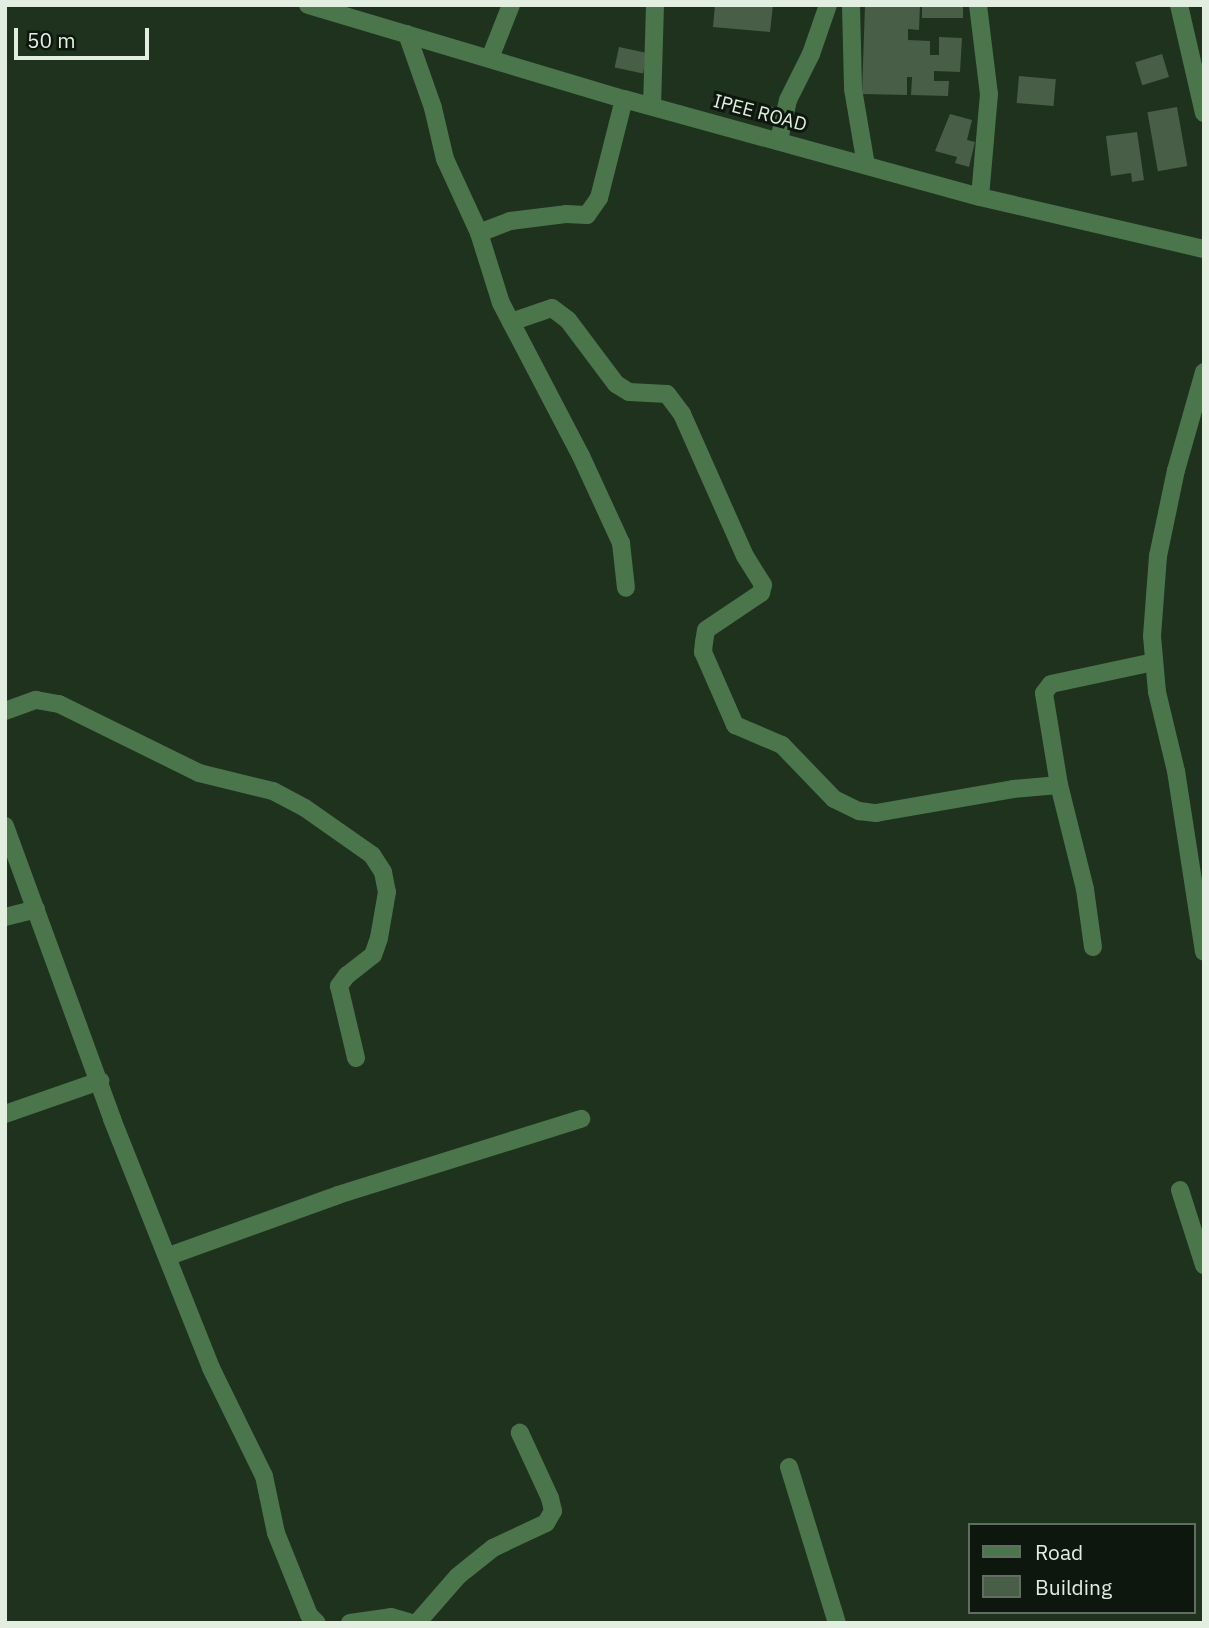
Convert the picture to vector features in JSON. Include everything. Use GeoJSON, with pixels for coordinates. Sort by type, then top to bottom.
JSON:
{"type":"FeatureCollection","features":[{"type":"Feature","properties":{"kind":"street","name":"IPEE ROAD"},"geometry":{"type":"LineString","coordinates":[[308,5],[624,99],[979,197],[1204,249]]}},
{"type":"Feature","properties":{"kind":"street"},"geometry":{"type":"LineString","coordinates":[[490,58],[510,5]]}},
{"type":"Feature","properties":{"kind":"street"},"geometry":{"type":"LineString","coordinates":[[652,106],[655,5]]}},
{"type":"Feature","properties":{"kind":"street"},"geometry":{"type":"LineString","coordinates":[[779,140],[788,100],[811,54],[828,5]]}},
{"type":"Feature","properties":{"kind":"street"},"geometry":{"type":"LineString","coordinates":[[851,5],[853,89],[866,165]]}},
{"type":"Feature","properties":{"kind":"street"},"geometry":{"type":"LineString","coordinates":[[978,5],[989,94],[979,197]]}},
{"type":"Feature","properties":{"kind":"street"},"geometry":{"type":"LineString","coordinates":[[1179,5],[1204,113]]}},
{"type":"Feature","properties":{"kind":"street"},"geometry":{"type":"LineString","coordinates":[[407,34],[433,108],[445,159],[479,233],[501,303],[581,456],[621,543],[626,588]]}},
{"type":"Feature","properties":{"kind":"street"},"geometry":{"type":"LineString","coordinates":[[479,233],[510,221],[566,214],[587,215],[599,198],[624,99]]}},
{"type":"Feature","properties":{"kind":"street"},"geometry":{"type":"LineString","coordinates":[[511,322],[552,308],[568,320],[616,384],[629,392],[667,394],[682,414],[745,556],[763,585],[761,593],[706,630],[702,652],[735,725],[782,746],[834,799],[859,811],[876,813],[1013,789],[1059,785]]}},
{"type":"Feature","properties":{"kind":"street"},"geometry":{"type":"LineString","coordinates":[[1204,372],[1176,471],[1158,556],[1152,636],[1157,692],[1176,771],[1204,952]]}},
{"type":"Feature","properties":{"kind":"street"},"geometry":{"type":"LineString","coordinates":[[1093,947],[1085,889],[1059,785],[1044,693],[1051,684],[1154,662]]}},
{"type":"Feature","properties":{"kind":"street"},"geometry":{"type":"LineString","coordinates":[[5,711],[36,700],[59,704],[93,719],[164,759],[199,773],[273,791],[304,808],[372,855],[383,872],[387,892],[379,938],[373,955],[347,975],[339,986],[356,1058]]}},
{"type":"Feature","properties":{"kind":"street"},"geometry":{"type":"LineString","coordinates":[[5,826],[112,1119],[169,1256],[211,1368],[264,1476],[276,1533],[309,1615],[317,1623]]}},
{"type":"Feature","properties":{"kind":"street"},"geometry":{"type":"LineString","coordinates":[[5,917],[36,909]]}},
{"type":"Feature","properties":{"kind":"street"},"geometry":{"type":"LineString","coordinates":[[5,1114],[100,1081]]}},
{"type":"Feature","properties":{"kind":"street"},"geometry":{"type":"LineString","coordinates":[[169,1256],[338,1195],[580,1119]]}},
{"type":"Feature","properties":{"kind":"street"},"geometry":{"type":"LineString","coordinates":[[1180,1190],[1204,1265]]}},
{"type":"Feature","properties":{"kind":"street"},"geometry":{"type":"LineString","coordinates":[[350,1623],[391,1617],[414,1623],[458,1576],[493,1548],[546,1523],[553,1511],[550,1498],[520,1433]]}},
{"type":"Feature","properties":{"kind":"street"},"geometry":{"type":"LineString","coordinates":[[789,1467],[837,1623]]}},
{"type":"Feature","properties":{"kind":"building"},"geometry":{"type":"Polygon","coordinates":[[[715,5],[773,5],[770,32],[713,27],[715,5]]]}},
{"type":"Feature","properties":{"kind":"building"},"geometry":{"type":"Polygon","coordinates":[[[865,5],[920,5],[919,30],[908,29],[908,40],[930,41],[930,55],[939,55],[939,37],[962,38],[960,72],[934,71],[934,81],[949,81],[948,96],[911,95],[912,77],[907,77],[907,95],[862,94],[865,5]]]}},
{"type":"Feature","properties":{"kind":"building"},"geometry":{"type":"Polygon","coordinates":[[[922,5],[963,5],[963,18],[922,18],[922,5]]]}},
{"type":"Feature","properties":{"kind":"building"},"geometry":{"type":"Polygon","coordinates":[[[619,47],[647,53],[643,74],[615,68],[619,47]]]}},
{"type":"Feature","properties":{"kind":"building"},"geometry":{"type":"Polygon","coordinates":[[[1162,54],[1169,77],[1142,85],[1135,62],[1162,54]]]}},
{"type":"Feature","properties":{"kind":"building"},"geometry":{"type":"Polygon","coordinates":[[[1019,76],[1056,79],[1054,106],[1017,103],[1019,76]]]}},
{"type":"Feature","properties":{"kind":"building"},"geometry":{"type":"Polygon","coordinates":[[[765,105],[780,109],[778,118],[763,114],[765,105]]]}},
{"type":"Feature","properties":{"kind":"building"},"geometry":{"type":"Polygon","coordinates":[[[1177,107],[1187,166],[1158,171],[1147,112],[1177,107]]]}},
{"type":"Feature","properties":{"kind":"building"},"geometry":{"type":"Polygon","coordinates":[[[950,114],[972,120],[967,140],[975,142],[969,167],[955,163],[957,157],[935,151],[950,114]]]}},
{"type":"Feature","properties":{"kind":"building"},"geometry":{"type":"Polygon","coordinates":[[[1137,132],[1144,180],[1132,182],[1131,173],[1111,176],[1106,136],[1137,132]]]}}]}
